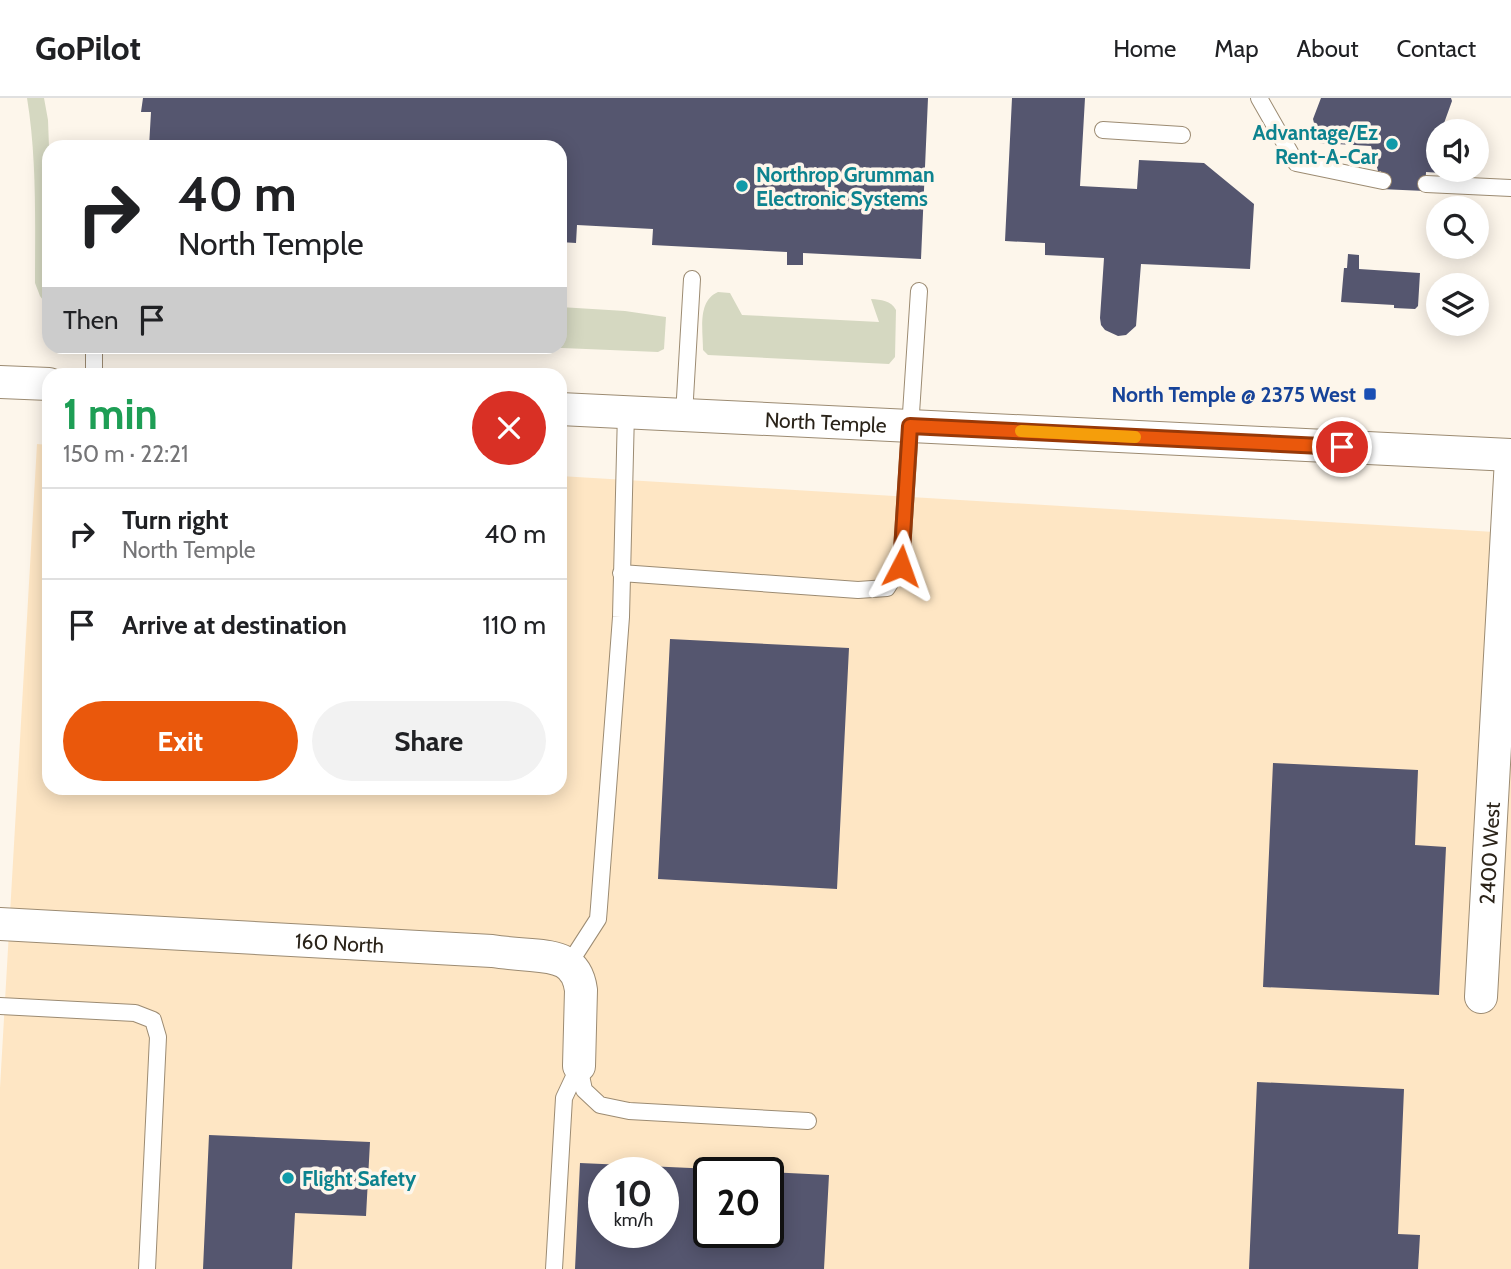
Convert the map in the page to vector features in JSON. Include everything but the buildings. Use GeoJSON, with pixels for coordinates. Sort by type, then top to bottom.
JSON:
{"type":"FeatureCollection","features":[{"type":"Feature","properties":{"kind":"street"},"geometry":{"type":"LineString","coordinates":[[0,382],[42,384]]}},
{"type":"Feature","properties":{"kind":"street","name":"North Temple"},"geometry":{"type":"LineString","coordinates":[[567,409],[1511,457]]}},
{"type":"Feature","properties":{"kind":"street","name":"2400 West"},"geometry":{"type":"LineString","coordinates":[[1481,997],[1511,457]]}},
{"type":"Feature","properties":{"kind":"street","name":"160 North"},"geometry":{"type":"LineString","coordinates":[[0,924],[492,951],[550,957],[569,964]]}},
{"type":"Feature","properties":{"kind":"street"},"geometry":{"type":"LineString","coordinates":[[569,964],[580,979],[579,1066]]}},
{"type":"Feature","properties":{"kind":"lane"},"geometry":{"type":"LineString","coordinates":[[1259,98],[1296,163],[1383,181]]}},
{"type":"Feature","properties":{"kind":"lane"},"geometry":{"type":"LineString","coordinates":[[1103,130],[1182,135]]}},
{"type":"Feature","properties":{"kind":"lane"},"geometry":{"type":"LineString","coordinates":[[1426,184],[1511,188]]}},
{"type":"Feature","properties":{"kind":"lane"},"geometry":{"type":"LineString","coordinates":[[684,415],[692,279]]}},
{"type":"Feature","properties":{"kind":"lane"},"geometry":{"type":"LineString","coordinates":[[621,573],[858,590],[887,588],[901,566],[919,290]]}},
{"type":"Feature","properties":{"kind":"lane"},"geometry":{"type":"LineString","coordinates":[[569,964],[598,919],[620,643],[626,412]]}},
{"type":"Feature","properties":{"kind":"lane"},"geometry":{"type":"LineString","coordinates":[[0,1006],[135,1013],[153,1020],[159,1037],[147,1269]]}},
{"type":"Feature","properties":{"kind":"lane"},"geometry":{"type":"LineString","coordinates":[[579,1066],[584,1090],[600,1105],[629,1111],[808,1121]]}},
{"type":"Feature","properties":{"kind":"lane"},"geometry":{"type":"LineString","coordinates":[[554,1269],[564,1098],[579,1066]]}},
{"type":"Feature","properties":{"kind":"shaded area"},"geometry":{"type":"Polygon","coordinates":[[[37,444],[42,444],[42,795],[567,795],[567,476],[1511,533],[1511,1269],[0,1269],[0,1088],[37,444]]]}},
{"type":"Feature","properties":{"kind":"green space"},"geometry":{"type":"Polygon","coordinates":[[[27,98],[44,98],[49,140],[42,140],[42,299],[35,283],[34,167],[27,98]]]}},
{"type":"Feature","properties":{"kind":"green space"},"geometry":{"type":"Polygon","coordinates":[[[718,292],[730,293],[742,315],[879,322],[871,299],[885,301],[896,310],[895,357],[889,364],[708,355],[703,350],[704,309],[711,296],[718,292]]]}},
{"type":"Feature","properties":{"kind":"green space"},"geometry":{"type":"Polygon","coordinates":[[[567,307],[666,317],[664,349],[658,352],[567,348],[567,307]]]}},
{"type":"Feature","properties":{"kind":"slow traffic"},"geometry":{"type":"LineString","coordinates":[[1021,431],[1135,437]]}},
{"type":"Feature","properties":{"kind":"place","name":"Advantage/Ez Rent-A-Car"},"geometry":{"type":"Point","coordinates":[1392,144]}},
{"type":"Feature","properties":{"kind":"place","name":"Northrop Grumman Electronic Systems"},"geometry":{"type":"Point","coordinates":[742,186]}},
{"type":"Feature","properties":{"kind":"place","name":"North Temple @ 2375 West"},"geometry":{"type":"Point","coordinates":[1370,394]}},
{"type":"Feature","properties":{"kind":"place","name":"Flight Safety"},"geometry":{"type":"Point","coordinates":[288,1178]}},
{"type":"Feature","properties":{"kind":"route"},"geometry":{"type":"LineString","coordinates":[[901,566],[910,426],[1342,447]]}}]}
